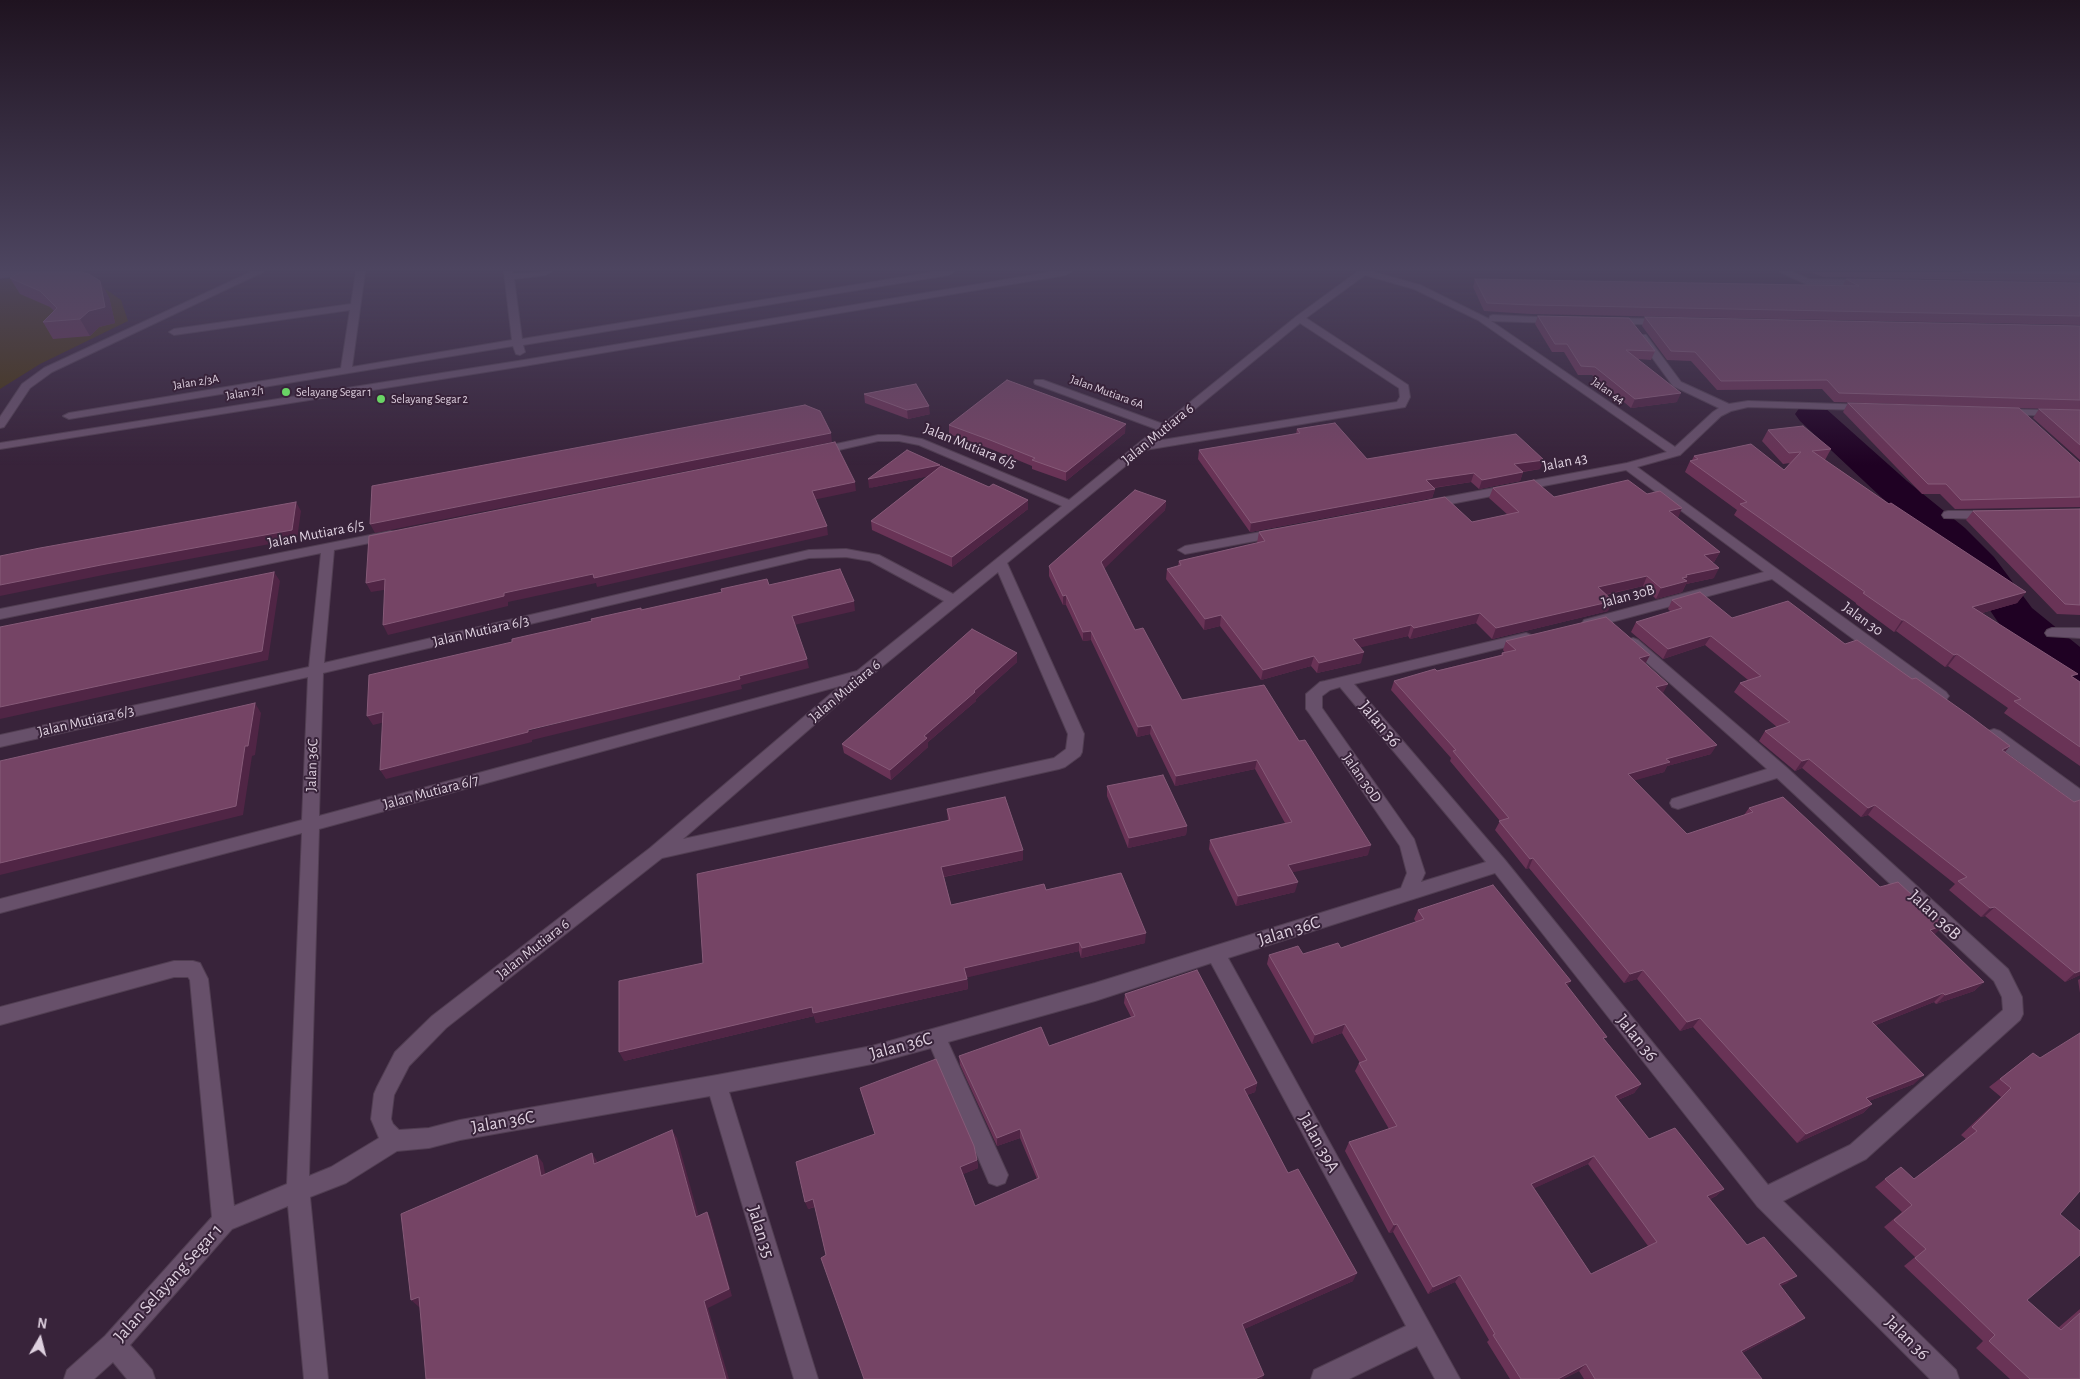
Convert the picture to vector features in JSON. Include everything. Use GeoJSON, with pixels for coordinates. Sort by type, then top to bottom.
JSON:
{"type":"FeatureCollection","features":[{"type":"Feature","properties":{"kind":"street"},"geometry":{"type":"LineString","coordinates":[[0,425],[26,386],[48,370],[120,336]]}},
{"type":"Feature","properties":{"kind":"street"},"geometry":{"type":"LineString","coordinates":[[346,370],[351,336]]}},
{"type":"Feature","properties":{"kind":"street"},"geometry":{"type":"LineString","coordinates":[[516,336],[524,363]]}},
{"type":"Feature","properties":{"kind":"street","name":"Jalan 2/3A"},"geometry":{"type":"LineString","coordinates":[[69,416],[552,336]]}},
{"type":"Feature","properties":{"kind":"street","name":"Jalan 2/1"},"geometry":{"type":"LineString","coordinates":[[0,446],[683,336]]}},
{"type":"Feature","properties":{"kind":"street","name":"Jalan Mutiara 6"},"geometry":{"type":"LineString","coordinates":[[394,1141],[386,1131],[381,1119],[384,1094],[402,1059],[439,1022],[656,853],[862,675],[1278,336]]}},
{"type":"Feature","properties":{"kind":"street"},"geometry":{"type":"LineString","coordinates":[[1141,448],[1401,405],[1405,397],[1404,387],[1328,336]]}},
{"type":"Feature","properties":{"kind":"street","name":"Jalan 44"},"geometry":{"type":"LineString","coordinates":[[1508,336],[1676,453]]}},
{"type":"Feature","properties":{"kind":"street"},"geometry":{"type":"LineString","coordinates":[[1642,336],[1677,384],[1728,408]]}},
{"type":"Feature","properties":{"kind":"street","name":"Jalan Mutiara 6A"},"geometry":{"type":"LineString","coordinates":[[1039,382],[1166,428]]}},
{"type":"Feature","properties":{"kind":"street","name":"Jalan 43"},"geometry":{"type":"LineString","coordinates":[[1416,506],[1628,466],[1676,453],[1717,414],[1728,408],[1748,404],[1876,407]]}},
{"type":"Feature","properties":{"kind":"street"},"geometry":{"type":"LineString","coordinates":[[1990,411],[2080,414]]}},
{"type":"Feature","properties":{"kind":"street"},"geometry":{"type":"LineString","coordinates":[[2017,412],[2031,425]]}},
{"type":"Feature","properties":{"kind":"street","name":"Jalan Mutiara 6/5"},"geometry":{"type":"LineString","coordinates":[[800,454],[878,438],[899,438],[922,442],[1071,505]]}},
{"type":"Feature","properties":{"kind":"street","name":"Jalan 30"},"geometry":{"type":"LineString","coordinates":[[1628,466],[1951,704]]}},
{"type":"Feature","properties":{"kind":"street"},"geometry":{"type":"LineString","coordinates":[[1948,516],[2004,514]]}},
{"type":"Feature","properties":{"kind":"street"},"geometry":{"type":"LineString","coordinates":[[1185,550],[1291,530]]}},
{"type":"Feature","properties":{"kind":"street","name":"Jalan Mutiara 6/5"},"geometry":{"type":"LineString","coordinates":[[0,614],[405,532]]}},
{"type":"Feature","properties":{"kind":"street","name":"Jalan 36C"},"geometry":{"type":"LineString","coordinates":[[316,1379],[298,1192],[309,825],[316,670],[328,548]]}},
{"type":"Feature","properties":{"kind":"street","name":"Jalan Mutiara 6/3"},"geometry":{"type":"LineString","coordinates":[[0,740],[316,670],[809,554],[846,553],[874,558],[954,600]]}},
{"type":"Feature","properties":{"kind":"street"},"geometry":{"type":"LineString","coordinates":[[656,853],[1059,763],[1074,752],[1076,734],[1000,562]]}},
{"type":"Feature","properties":{"kind":"street","name":"Jalan 30B"},"geometry":{"type":"LineString","coordinates":[[1576,626],[1774,574]]}},
{"type":"Feature","properties":{"kind":"street","name":"Jalan 36B"},"geometry":{"type":"LineString","coordinates":[[1605,619],[1780,771],[2001,975],[2012,997],[2013,1014],[1858,1152],[1765,1198]]}},
{"type":"Feature","properties":{"kind":"street"},"geometry":{"type":"LineString","coordinates":[[2052,633],[2080,634]]}},
{"type":"Feature","properties":{"kind":"street"},"geometry":{"type":"LineString","coordinates":[[1343,681],[1537,635]]}},
{"type":"Feature","properties":{"kind":"street","name":"Jalan Mutiara 6/7"},"geometry":{"type":"LineString","coordinates":[[0,906],[309,825],[862,675]]}},
{"type":"Feature","properties":{"kind":"street","name":"Jalan 36"},"geometry":{"type":"LineString","coordinates":[[1343,681],[1498,865],[1765,1198],[1947,1379]]}},
{"type":"Feature","properties":{"kind":"street","name":"Jalan 30D"},"geometry":{"type":"LineString","coordinates":[[1343,681],[1325,686],[1314,694],[1314,709],[1408,844],[1416,873],[1408,893]]}},
{"type":"Feature","properties":{"kind":"street"},"geometry":{"type":"LineString","coordinates":[[1983,727],[2080,798]]}},
{"type":"Feature","properties":{"kind":"street"},"geometry":{"type":"LineString","coordinates":[[1678,803],[1780,771]]}},
{"type":"Feature","properties":{"kind":"street","name":"Jalan 36C"},"geometry":{"type":"LineString","coordinates":[[298,1192],[338,1175],[394,1141],[429,1138],[460,1130],[717,1085],[872,1055],[1095,992],[1498,865]]}},
{"type":"Feature","properties":{"kind":"street","name":"Jalan 39A"},"geometry":{"type":"LineString","coordinates":[[1216,954],[1448,1379]]}},
{"type":"Feature","properties":{"kind":"street"},"geometry":{"type":"LineString","coordinates":[[0,1016],[174,969],[193,969],[199,979],[224,1221]]}},
{"type":"Feature","properties":{"kind":"street"},"geometry":{"type":"LineString","coordinates":[[936,1037],[997,1175]]}},
{"type":"Feature","properties":{"kind":"street","name":"Jalan 35"},"geometry":{"type":"LineString","coordinates":[[717,1085],[806,1379]]}},
{"type":"Feature","properties":{"kind":"street","name":"Jalan Selayang Segar 1"},"geometry":{"type":"LineString","coordinates":[[76,1379],[114,1345],[224,1221],[298,1192]]}},
{"type":"Feature","properties":{"kind":"street"},"geometry":{"type":"LineString","coordinates":[[1323,1379],[1422,1331]]}},
{"type":"Feature","properties":{"kind":"street"},"geometry":{"type":"LineString","coordinates":[[114,1345],[142,1379]]}},
{"type":"Feature","properties":{"kind":"shaded area"},"geometry":{"type":"Polygon","coordinates":[[[0,336],[97,336],[40,364],[0,389],[0,336]]]}},
{"type":"Feature","properties":{"kind":"building"},"geometry":{"type":"Polygon","coordinates":[[[1550,336],[1643,336],[1655,351],[1626,350],[1681,393],[1635,399],[1595,367],[1581,366],[1567,344],[1555,344],[1550,336]]]}},
{"type":"Feature","properties":{"kind":"building"},"geometry":{"type":"Polygon","coordinates":[[[1660,336],[2080,336],[2080,400],[1839,393],[1827,380],[1721,381],[1695,352],[1671,351],[1660,336]]]}},
{"type":"Feature","properties":{"kind":"building"},"geometry":{"type":"Polygon","coordinates":[[[1007,380],[1126,424],[1066,472],[1032,460],[1035,458],[949,425],[1007,380]]]}},
{"type":"Feature","properties":{"kind":"building"},"geometry":{"type":"Polygon","coordinates":[[[916,384],[929,406],[907,410],[864,394],[916,384]]]}},
{"type":"Feature","properties":{"kind":"building"},"geometry":{"type":"Polygon","coordinates":[[[1848,403],[2019,408],[2080,463],[2080,497],[1961,500],[1946,484],[1928,484],[1848,403]]]}},
{"type":"Feature","properties":{"kind":"building"},"geometry":{"type":"Polygon","coordinates":[[[805,405],[820,411],[831,433],[370,524],[372,486],[805,405]]]}},
{"type":"Feature","properties":{"kind":"building"},"geometry":{"type":"Polygon","coordinates":[[[2039,409],[2080,410],[2080,445],[2039,409]]]}},
{"type":"Feature","properties":{"kind":"building"},"geometry":{"type":"Polygon","coordinates":[[[1335,423],[1367,459],[1516,434],[1544,460],[1514,464],[1523,472],[1482,480],[1474,473],[1426,480],[1435,489],[1251,523],[1199,450],[1300,433],[1297,429],[1335,423]]]}},
{"type":"Feature","properties":{"kind":"building"},"geometry":{"type":"Polygon","coordinates":[[[1803,426],[1831,449],[1812,451],[1889,504],[1891,503],[2026,592],[1972,607],[2078,674],[2071,676],[2080,682],[2080,747],[2014,701],[2021,699],[1957,654],[1954,655],[1863,593],[1865,592],[1740,504],[1747,502],[1690,461],[1698,459],[1694,456],[1751,444],[1784,470],[1801,452],[1789,453],[1768,430],[1803,426]]]}},
{"type":"Feature","properties":{"kind":"building"},"geometry":{"type":"Polygon","coordinates":[[[835,442],[855,482],[812,491],[827,526],[594,578],[593,574],[504,593],[504,596],[383,625],[385,579],[366,583],[369,536],[835,442]]]}},
{"type":"Feature","properties":{"kind":"building"},"geometry":{"type":"Polygon","coordinates":[[[907,450],[940,465],[868,479],[907,450]]]}},
{"type":"Feature","properties":{"kind":"building"},"geometry":{"type":"Polygon","coordinates":[[[941,466],[989,487],[993,484],[1028,500],[952,557],[871,521],[941,466]]]}},
{"type":"Feature","properties":{"kind":"building"},"geometry":{"type":"Polygon","coordinates":[[[1534,480],[1554,497],[1628,480],[1647,494],[1660,491],[1682,508],[1669,511],[1720,552],[1704,555],[1719,568],[1686,575],[1687,577],[1682,578],[1687,581],[1661,588],[1647,576],[1598,587],[1613,601],[1496,628],[1480,613],[1414,628],[1411,625],[1353,639],[1364,652],[1319,663],[1314,656],[1263,670],[1221,615],[1205,619],[1167,569],[1181,565],[1179,561],[1265,541],[1259,532],[1445,497],[1472,522],[1519,512],[1493,488],[1534,480]]]}},
{"type":"Feature","properties":{"kind":"building"},"geometry":{"type":"Polygon","coordinates":[[[1135,490],[1166,501],[1101,562],[1135,630],[1143,628],[1182,700],[1264,685],[1299,741],[1305,740],[1371,845],[1288,865],[1298,882],[1238,896],[1210,840],[1292,822],[1257,760],[1176,776],[1151,725],[1138,727],[1091,631],[1083,632],[1066,595],[1063,596],[1049,566],[1135,490]]]}},
{"type":"Feature","properties":{"kind":"building"},"geometry":{"type":"Polygon","coordinates":[[[296,502],[292,530],[0,585],[0,556],[296,502]]]}},
{"type":"Feature","properties":{"kind":"building"},"geometry":{"type":"Polygon","coordinates":[[[2080,509],[2080,605],[2065,604],[1973,511],[2080,509]]]}},
{"type":"Feature","properties":{"kind":"building"},"geometry":{"type":"Polygon","coordinates":[[[840,569],[854,601],[792,616],[807,659],[739,676],[740,679],[528,730],[528,732],[380,770],[383,712],[367,716],[369,675],[512,642],[512,639],[592,621],[591,619],[722,592],[721,589],[767,579],[769,585],[840,569]]]}},
{"type":"Feature","properties":{"kind":"building"},"geometry":{"type":"Polygon","coordinates":[[[274,572],[262,651],[0,707],[0,627],[274,572]]]}},
{"type":"Feature","properties":{"kind":"building"},"geometry":{"type":"Polygon","coordinates":[[[1700,592],[1732,618],[1788,601],[1845,644],[1857,640],[1912,679],[1916,678],[2010,746],[2002,750],[2074,802],[2080,800],[2080,971],[2075,973],[1995,907],[1990,908],[1958,881],[1967,877],[1875,805],[1868,808],[1809,759],[1802,761],[1765,731],[1790,722],[1740,683],[1761,676],[1711,636],[1668,649],[1636,622],[1682,608],[1672,600],[1700,592]]]}},
{"type":"Feature","properties":{"kind":"building"},"geometry":{"type":"Polygon","coordinates":[[[1606,617],[1650,655],[1639,658],[1668,684],[1656,687],[1717,745],[1666,759],[1670,762],[1628,774],[1687,834],[1753,812],[1749,808],[1783,797],[1880,887],[1898,882],[1944,925],[1930,930],[1984,982],[1945,995],[1943,993],[1872,1022],[1924,1075],[1866,1098],[1872,1104],[1806,1134],[1700,1018],[1687,1022],[1643,970],[1630,974],[1533,858],[1530,859],[1499,821],[1509,818],[1453,751],[1456,750],[1394,681],[1435,669],[1437,671],[1503,655],[1502,653],[1516,650],[1506,641],[1606,617]]]}},
{"type":"Feature","properties":{"kind":"building"},"geometry":{"type":"Polygon","coordinates":[[[972,629],[1017,653],[924,736],[927,738],[890,770],[842,744],[972,629]]]}},
{"type":"Feature","properties":{"kind":"building"},"geometry":{"type":"Polygon","coordinates":[[[255,703],[248,746],[245,746],[236,806],[0,863],[0,761],[255,703]]]}},
{"type":"Feature","properties":{"kind":"building"},"geometry":{"type":"Polygon","coordinates":[[[1163,775],[1187,826],[1129,838],[1107,786],[1163,775]]]}},
{"type":"Feature","properties":{"kind":"building"},"geometry":{"type":"Polygon","coordinates":[[[1005,797],[1023,850],[941,867],[951,905],[1044,884],[1046,890],[1121,873],[1146,933],[1082,948],[1079,942],[964,968],[967,979],[813,1013],[812,1007],[619,1052],[619,981],[703,963],[697,874],[950,820],[947,809],[1005,797]]]}},
{"type":"Feature","properties":{"kind":"building"},"geometry":{"type":"Polygon","coordinates":[[[1493,885],[1571,981],[1565,983],[1607,1037],[1603,1038],[1641,1084],[1615,1096],[1649,1139],[1675,1128],[1724,1189],[1707,1196],[1747,1245],[1764,1237],[1797,1276],[1779,1284],[1805,1318],[1741,1351],[1762,1379],[1595,1379],[1586,1364],[1558,1379],[1521,1379],[1493,1335],[1495,1334],[1460,1275],[1433,1287],[1397,1224],[1394,1225],[1349,1142],[1397,1126],[1359,1063],[1367,1060],[1345,1024],[1315,1035],[1269,955],[1298,946],[1303,954],[1338,943],[1341,948],[1424,919],[1418,910],[1493,885]],[[1594,1156],[1531,1184],[1591,1274],[1657,1242],[1594,1156]]]}},
{"type":"Feature","properties":{"kind":"building"},"geometry":{"type":"Polygon","coordinates":[[[1197,970],[1257,1083],[1244,1089],[1288,1173],[1298,1169],[1357,1273],[1242,1324],[1264,1375],[1255,1379],[864,1379],[821,1258],[826,1255],[813,1199],[805,1202],[796,1162],[875,1134],[860,1088],[936,1059],[974,1146],[977,1160],[960,1167],[975,1206],[1039,1178],[1020,1129],[997,1138],[959,1056],[1041,1027],[1049,1046],[1135,1016],[1125,994],[1197,970]]]}},
{"type":"Feature","properties":{"kind":"building"},"geometry":{"type":"Polygon","coordinates":[[[2080,1033],[2080,1191],[2060,1214],[2080,1231],[2080,1255],[2027,1300],[2061,1330],[2080,1313],[2080,1379],[2030,1379],[1989,1341],[1995,1335],[1915,1258],[1926,1249],[1894,1220],[1912,1205],[1885,1179],[1901,1167],[1914,1179],[1977,1131],[1972,1127],[2011,1088],[2000,1079],[2033,1053],[2040,1058],[2080,1033]]]}},
{"type":"Feature","properties":{"kind":"building"},"geometry":{"type":"Polygon","coordinates":[[[672,1130],[696,1217],[707,1212],[729,1289],[704,1301],[726,1379],[426,1379],[419,1297],[411,1300],[401,1214],[537,1155],[541,1176],[592,1153],[594,1164],[672,1130]]]}},
{"type":"Feature","properties":{"kind":"waterway"},"geometry":{"type":"LineString","coordinates":[[1812,414],[1894,489],[1951,536],[1980,566],[2017,618],[2080,671]]}},
{"type":"Feature","properties":{"kind":"place","name":"Selayang Segar 1"},"geometry":{"type":"Point","coordinates":[286,392]}},
{"type":"Feature","properties":{"kind":"place","name":"Selayang Segar 2"},"geometry":{"type":"Point","coordinates":[381,399]}}]}
